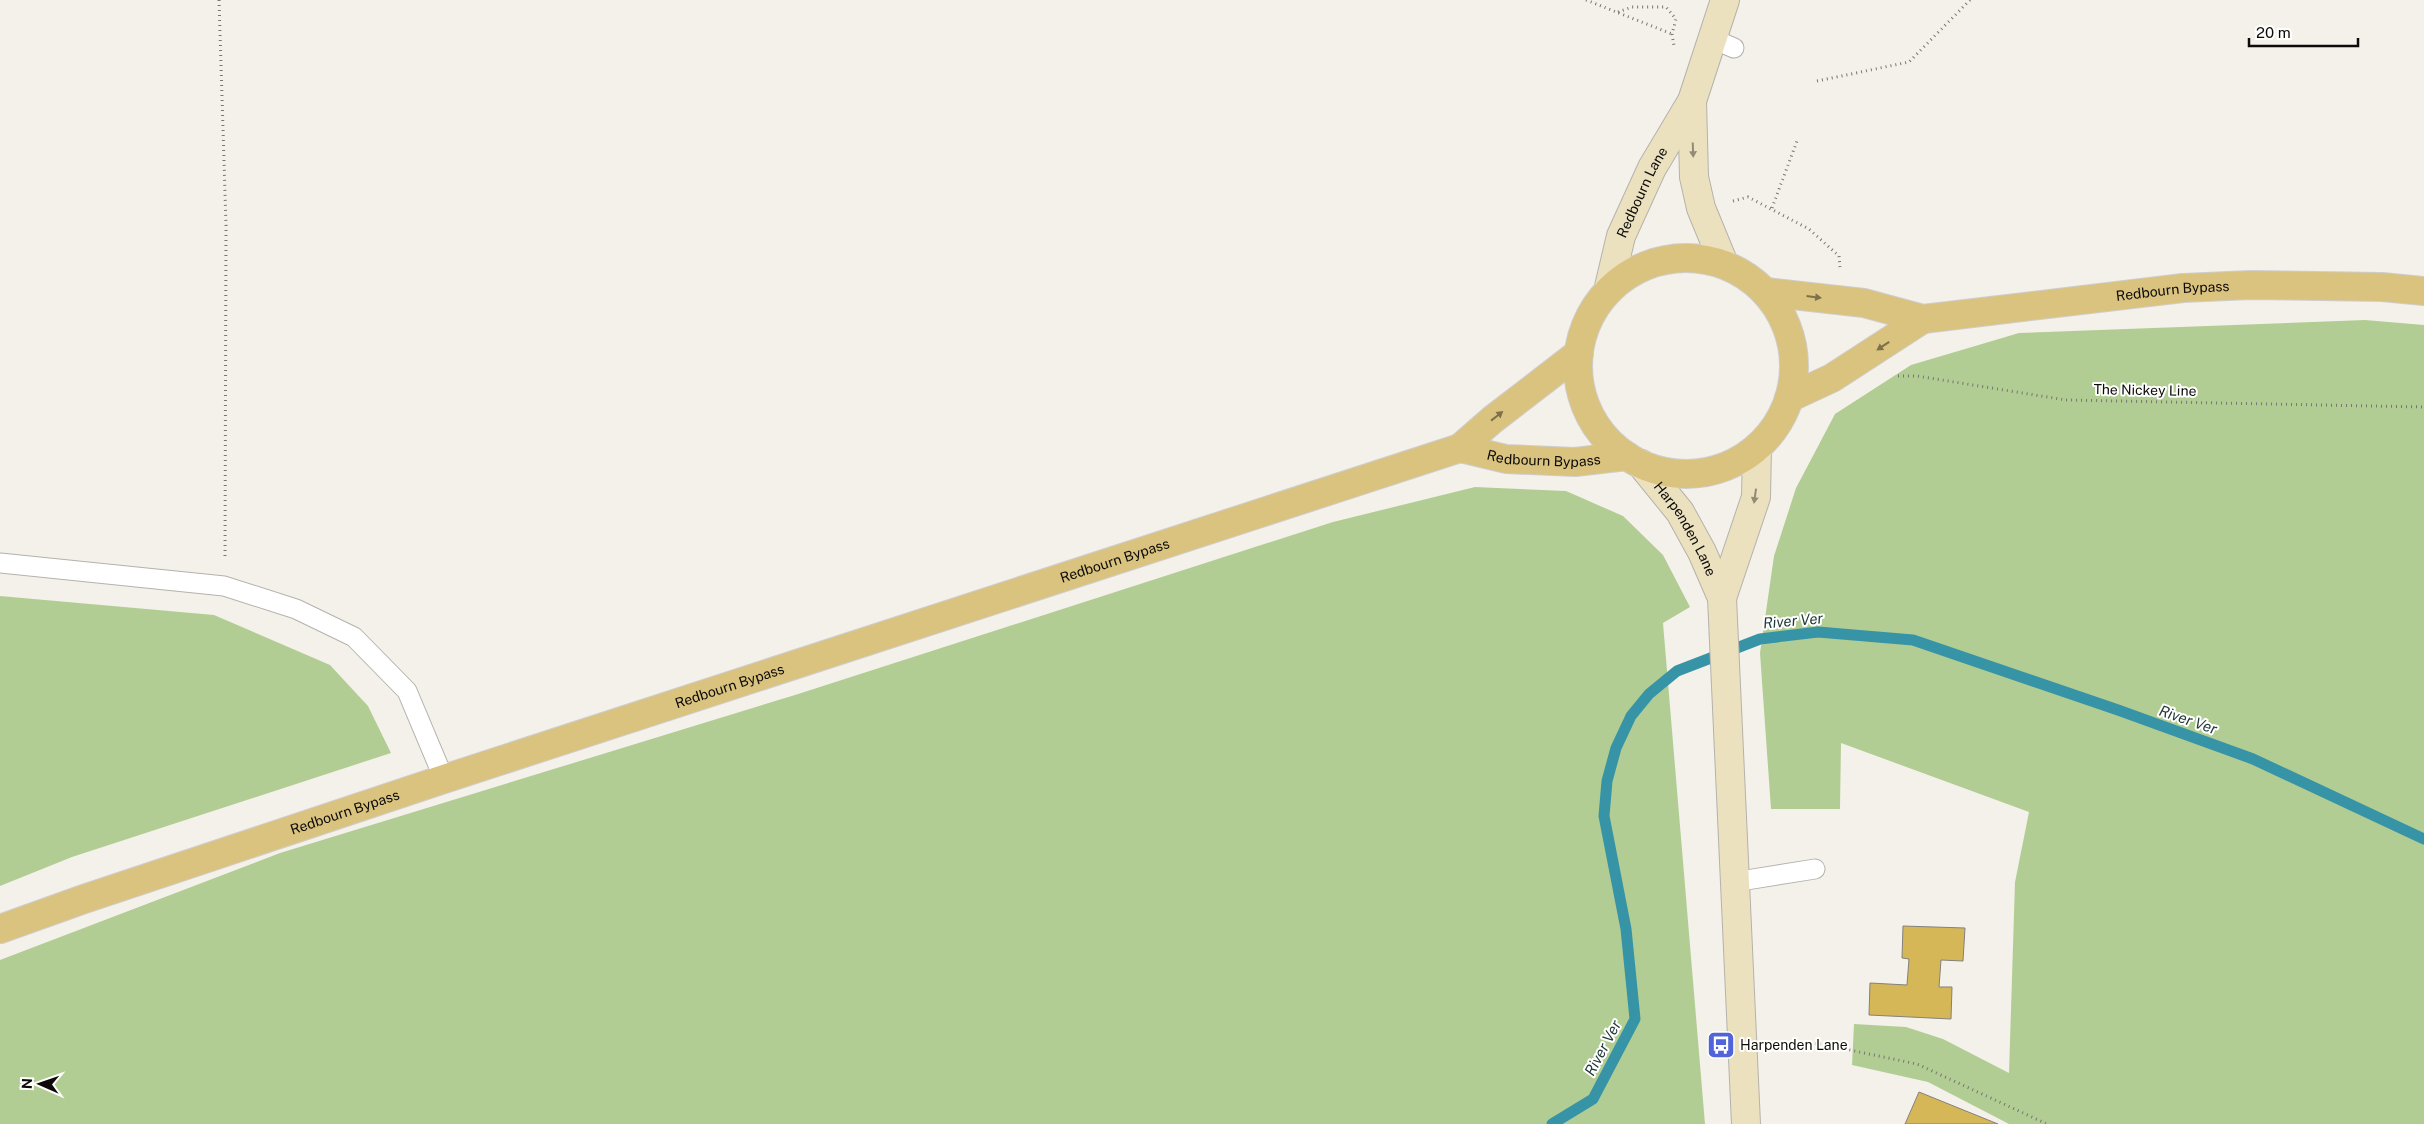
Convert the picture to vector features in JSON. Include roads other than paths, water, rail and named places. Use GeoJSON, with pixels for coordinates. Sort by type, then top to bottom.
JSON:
{"type":"FeatureCollection","features":[{"type":"Feature","properties":{"kind":"main road"},"geometry":{"type":"LineString","coordinates":[[1676,258],[1700,258],[1724,264],[1742,273],[1766,292],[1781,314],[1791,340],[1794,369],[1789,398],[1775,427],[1757,448],[1736,462],[1712,471],[1681,474],[1661,471],[1634,460],[1601,432],[1584,401],[1579,377],[1579,353],[1585,328],[1596,305],[1608,291],[1630,273],[1657,261],[1676,258]]}},
{"type":"Feature","properties":{"kind":"main road","name":"Redbourn Bypass"},"geometry":{"type":"LineString","coordinates":[[1766,292],[1864,303],[1923,320],[2202,287],[2278,285],[2382,287],[2424,291]]}},
{"type":"Feature","properties":{"kind":"main road","name":"Redbourn Bypass"},"geometry":{"type":"LineString","coordinates":[[1789,398],[1832,378],[1923,320]]}},
{"type":"Feature","properties":{"kind":"main road","name":"Redbourn Bypass"},"geometry":{"type":"LineString","coordinates":[[0,929],[84,899],[444,779],[1460,448],[1492,420],[1579,353]]}},
{"type":"Feature","properties":{"kind":"main road","name":"Redbourn Bypass"},"geometry":{"type":"LineString","coordinates":[[1460,448],[1506,459],[1575,462],[1634,460]]}},
{"type":"Feature","properties":{"kind":"street","name":"Redbourn Lane"},"geometry":{"type":"LineString","coordinates":[[1608,291],[1621,236],[1652,168],[1724,43],[1725,0]]}},
{"type":"Feature","properties":{"kind":"street","name":"Redbourn Lane"},"geometry":{"type":"LineString","coordinates":[[1692,101],[1694,178],[1701,208],[1724,264]]}},
{"type":"Feature","properties":{"kind":"street","name":"Harpenden Lane"},"geometry":{"type":"LineString","coordinates":[[1746,1124],[1722,598],[1756,497],[1757,448]]}},
{"type":"Feature","properties":{"kind":"street","name":"Harpenden Lane"},"geometry":{"type":"LineString","coordinates":[[1634,460],[1680,512],[1702,552],[1722,598]]}},
{"type":"Feature","properties":{"kind":"lane"},"geometry":{"type":"LineString","coordinates":[[0,563],[224,586],[296,609],[354,637],[407,691],[444,779]]}},
{"type":"Feature","properties":{"kind":"lane"},"geometry":{"type":"LineString","coordinates":[[1734,882],[1815,869]]}},
{"type":"Feature","properties":{"kind":"waterway","name":"River Ver"},"geometry":{"type":"LineString","coordinates":[[1552,1124],[1593,1099],[1635,1019],[1626,929],[1604,816],[1607,781],[1616,748],[1631,716],[1649,694],[1677,671],[1760,639],[1818,632],[1913,640],[2118,710],[2253,759],[2424,839]]}},
{"type":"Feature","properties":{"kind":"place","name":"Harpenden Lane"},"geometry":{"type":"Point","coordinates":[1721,1045]}}]}
